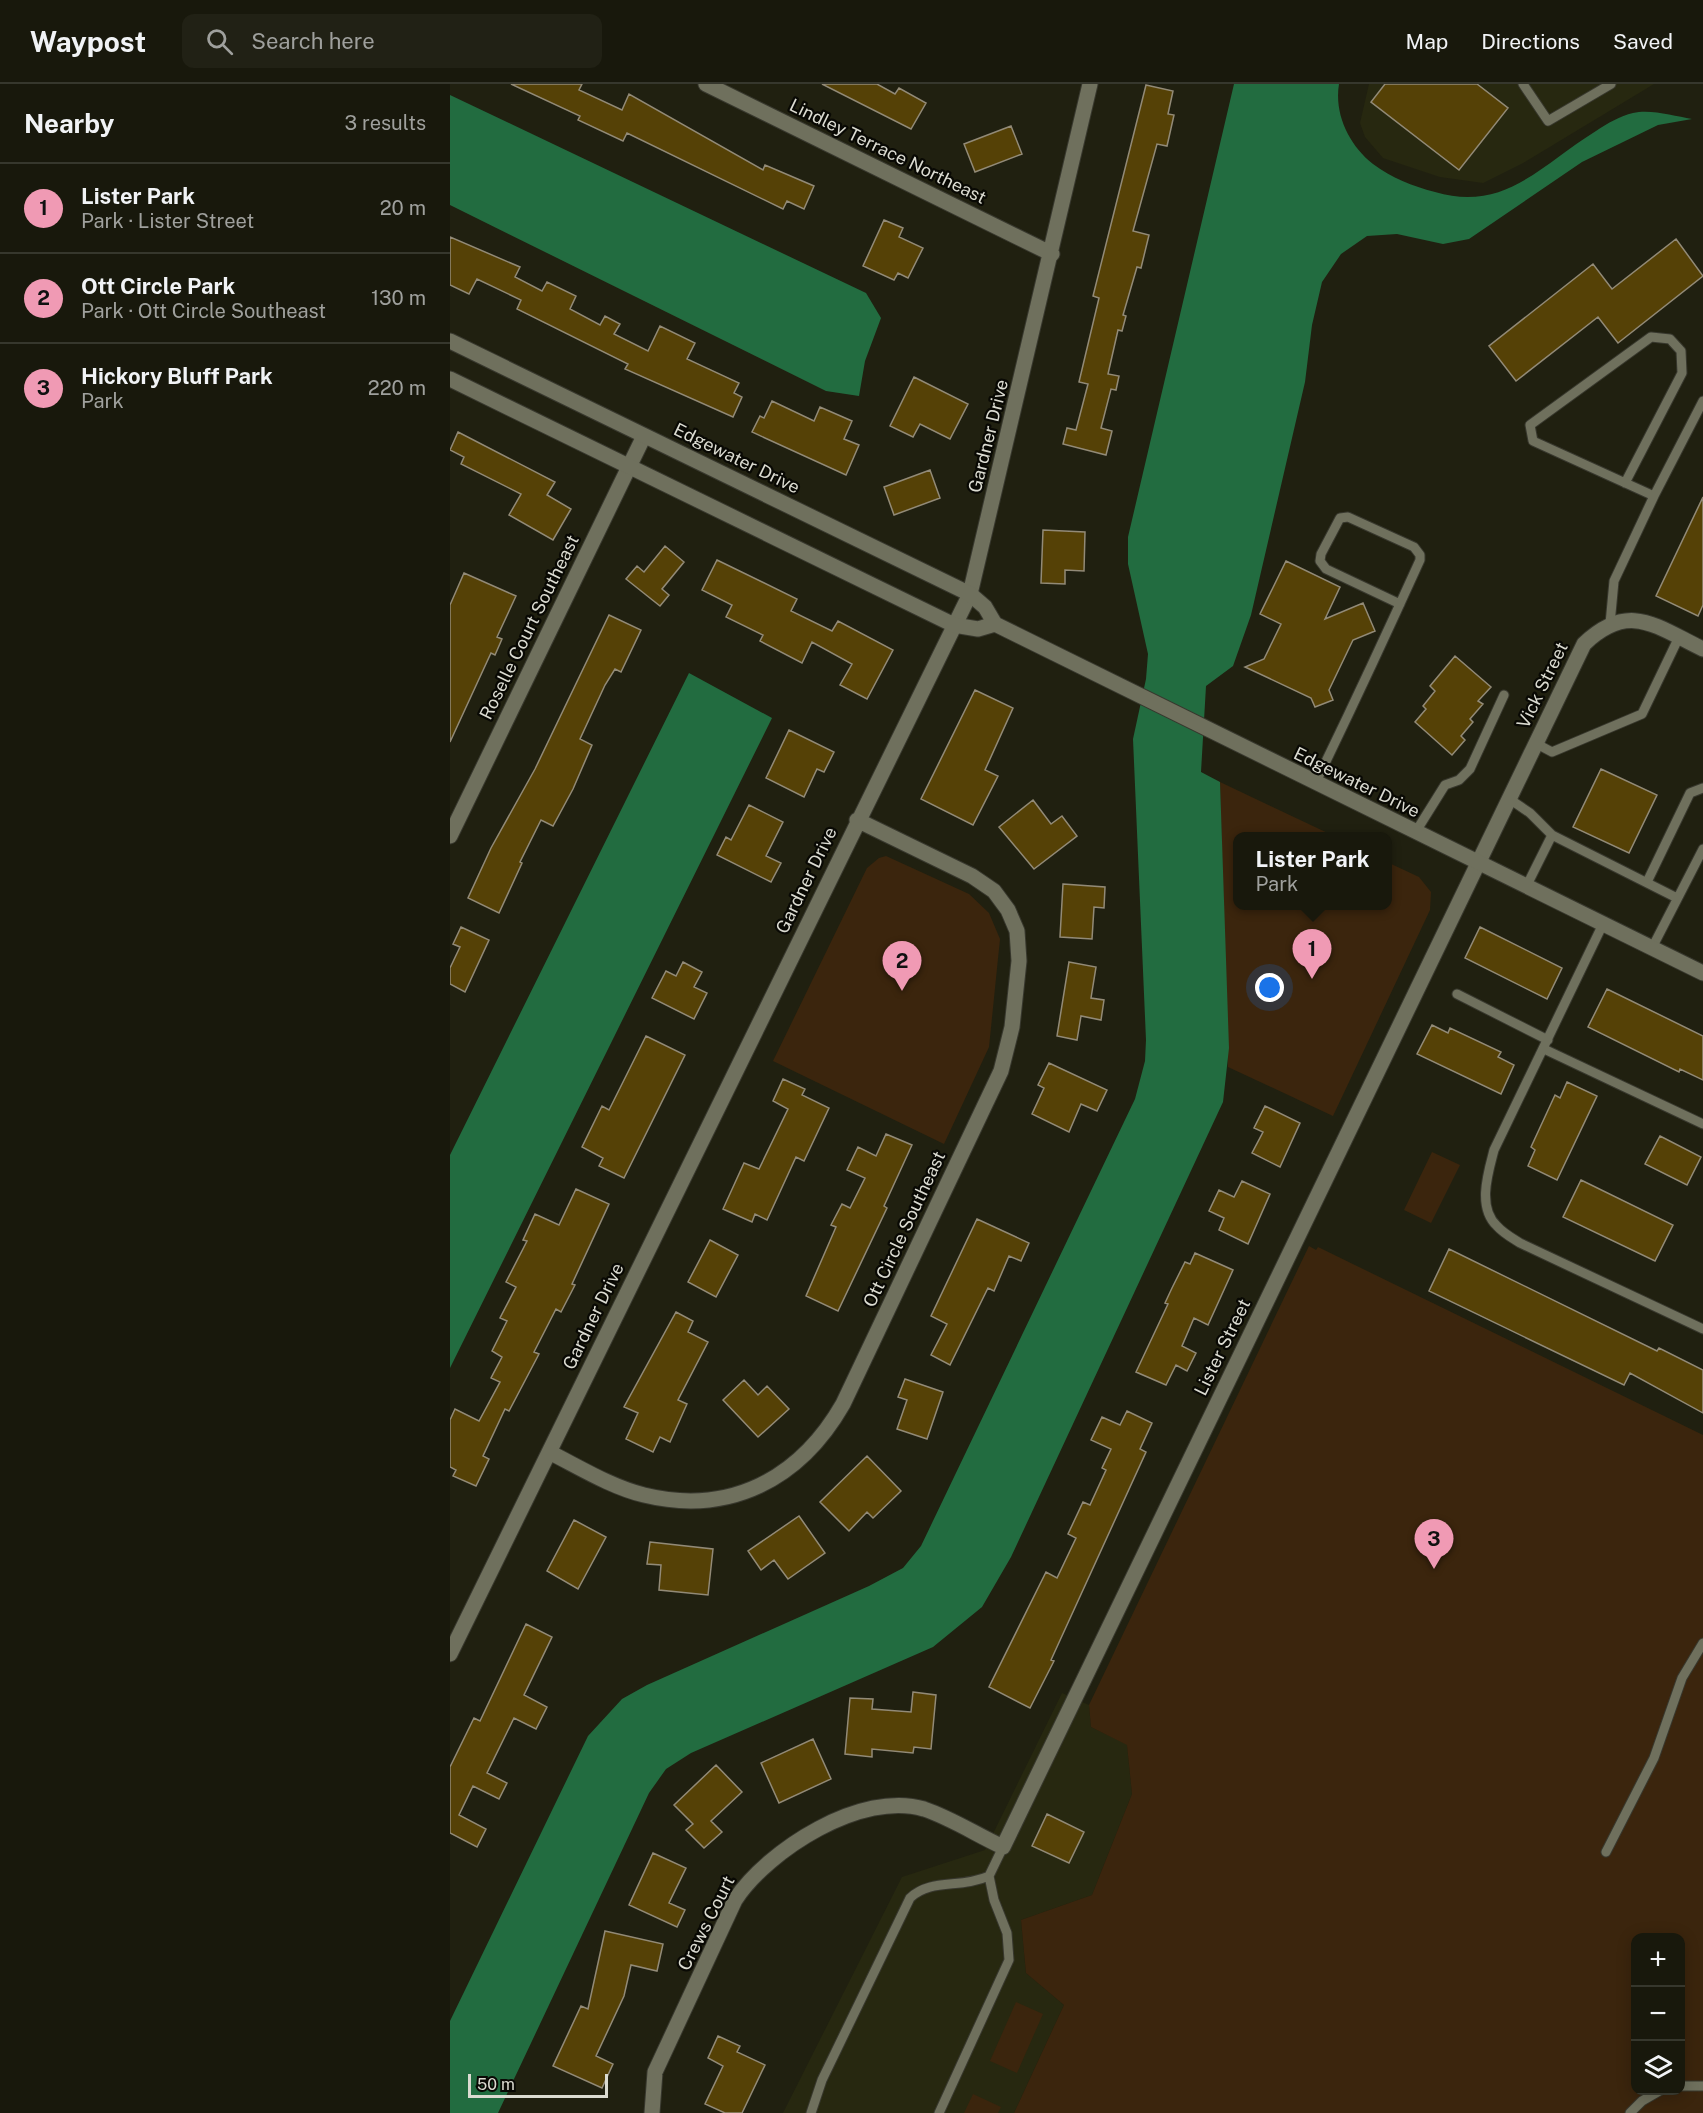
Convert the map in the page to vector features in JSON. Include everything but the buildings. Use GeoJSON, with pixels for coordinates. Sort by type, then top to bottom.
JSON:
{"type":"FeatureCollection","features":[{"type":"Feature","properties":{"kind":"street","name":"Lindley Terrace Northeast"},"geometry":{"type":"LineString","coordinates":[[706,84],[1052,254]]}},
{"type":"Feature","properties":{"kind":"street","name":"Gardner Drive"},"geometry":{"type":"LineString","coordinates":[[450,1654],[857,820],[970,594],[1052,254],[1090,84]]}},
{"type":"Feature","properties":{"kind":"street","name":"Edgewater Drive"},"geometry":{"type":"LineString","coordinates":[[450,341],[970,594],[985,607],[995,624],[1315,784],[1703,973]]}},
{"type":"Feature","properties":{"kind":"street"},"geometry":{"type":"LineString","coordinates":[[450,379],[954,625],[978,629],[995,624]]}},
{"type":"Feature","properties":{"kind":"street","name":"Roselle Court Southeast"},"geometry":{"type":"LineString","coordinates":[[450,836],[644,436]]}},
{"type":"Feature","properties":{"kind":"street"},"geometry":{"type":"LineString","coordinates":[[1610,624],[1623,620],[1647,622],[1703,649]]}},
{"type":"Feature","properties":{"kind":"street","name":"Vick Street"},"geometry":{"type":"LineString","coordinates":[[1477,862],[1584,644],[1601,628],[1610,624]]}},
{"type":"Feature","properties":{"kind":"street","name":"Ott Circle Southeast"},"geometry":{"type":"LineString","coordinates":[[549,1452],[642,1495],[695,1502],[721,1499],[771,1481],[794,1466],[819,1441],[843,1404],[1001,1071],[1012,1027],[1019,961],[1017,931],[1008,910],[994,891],[972,876],[857,820]]}},
{"type":"Feature","properties":{"kind":"street","name":"Lister Street"},"geometry":{"type":"LineString","coordinates":[[1003,1847],[1477,862]]}},
{"type":"Feature","properties":{"kind":"street","name":"Crews Court"},"geometry":{"type":"LineString","coordinates":[[652,2113],[655,2073],[735,1900],[748,1880],[786,1847],[807,1834],[854,1815],[903,1806],[924,1810],[1003,1847]]}},
{"type":"Feature","properties":{"kind":"lane"},"geometry":{"type":"LineString","coordinates":[[1523,84],[1548,121],[1611,84]]}},
{"type":"Feature","properties":{"kind":"lane"},"geometry":{"type":"LineString","coordinates":[[1625,483],[1682,373],[1680,351],[1670,339],[1651,337],[1530,425],[1533,441],[1625,483],[1654,496]]}},
{"type":"Feature","properties":{"kind":"lane"},"geometry":{"type":"LineString","coordinates":[[1610,624],[1614,581],[1654,496],[1703,402]]}},
{"type":"Feature","properties":{"kind":"lane"},"geometry":{"type":"LineString","coordinates":[[1315,784],[1400,604],[1420,560],[1420,555],[1414,548],[1348,517],[1340,518],[1321,554],[1320,561],[1326,569],[1400,604]]}},
{"type":"Feature","properties":{"kind":"lane"},"geometry":{"type":"LineString","coordinates":[[1535,743],[1552,752],[1642,714],[1679,637]]}},
{"type":"Feature","properties":{"kind":"lane"},"geometry":{"type":"LineString","coordinates":[[1415,832],[1445,786],[1459,780],[1470,769],[1504,694]]}},
{"type":"Feature","properties":{"kind":"lane"},"geometry":{"type":"LineString","coordinates":[[1647,882],[1690,793],[1703,788]]}},
{"type":"Feature","properties":{"kind":"lane"},"geometry":{"type":"LineString","coordinates":[[1508,798],[1530,813],[1552,835],[1677,898]]}},
{"type":"Feature","properties":{"kind":"lane"},"geometry":{"type":"LineString","coordinates":[[1526,887],[1552,835]]}},
{"type":"Feature","properties":{"kind":"lane"},"geometry":{"type":"LineString","coordinates":[[1652,948],[1703,849]]}},
{"type":"Feature","properties":{"kind":"lane"},"geometry":{"type":"LineString","coordinates":[[1603,924],[1494,1150],[1487,1179],[1486,1210],[1496,1226],[1520,1243],[1703,1329]]}},
{"type":"Feature","properties":{"kind":"lane"},"geometry":{"type":"LineString","coordinates":[[1457,994],[1546,1044],[1703,1124]]}},
{"type":"Feature","properties":{"kind":"lane"},"geometry":{"type":"LineString","coordinates":[[1606,1852],[1654,1758],[1682,1678],[1703,1644]]}},
{"type":"Feature","properties":{"kind":"lane"},"geometry":{"type":"LineString","coordinates":[[939,2113],[1009,1960],[1007,1934],[988,1876],[1003,1847]]}},
{"type":"Feature","properties":{"kind":"lane"},"geometry":{"type":"LineString","coordinates":[[811,2113],[822,2080],[910,1898],[923,1888],[932,1885],[959,1886],[988,1876]]}},
{"type":"Feature","properties":{"kind":"lane"},"geometry":{"type":"LineString","coordinates":[[1685,2086],[1703,2086]]}},
{"type":"Feature","properties":{"kind":"lane"},"geometry":{"type":"LineString","coordinates":[[1630,2113],[1642,2101],[1653,2095]]}},
{"type":"Feature","properties":{"kind":"shaded area"},"geometry":{"type":"Polygon","coordinates":[[[1234,84],[1339,84],[1341,117],[1350,138],[1364,156],[1380,169],[1403,181],[1435,192],[1460,197],[1482,196],[1502,191],[1522,182],[1576,144],[1628,114],[1655,112],[1692,119],[1658,125],[1582,162],[1469,239],[1443,244],[1397,234],[1367,236],[1341,254],[1322,282],[1312,325],[1305,382],[1251,615],[1233,666],[1206,686],[1201,772],[1220,782],[1229,1048],[1223,1102],[1011,1557],[982,1607],[933,1647],[691,1753],[666,1769],[649,1793],[498,2113],[450,2113],[450,2021],[588,1736],[622,1699],[647,1685],[869,1586],[903,1568],[921,1546],[1135,1099],[1145,1061],[1146,1040],[1133,739],[1146,679],[1148,654],[1128,564],[1128,537],[1234,84]]]}},
{"type":"Feature","properties":{"kind":"shaded area"},"geometry":{"type":"Polygon","coordinates":[[[1369,84],[1654,84],[1523,163],[1483,183],[1440,177],[1383,158],[1365,137],[1360,123],[1369,84]]]}},
{"type":"Feature","properties":{"kind":"shaded area"},"geometry":{"type":"Polygon","coordinates":[[[450,95],[866,293],[881,318],[865,361],[859,396],[826,391],[450,205],[450,95]]]}},
{"type":"Feature","properties":{"kind":"shaded area"},"geometry":{"type":"Polygon","coordinates":[[[689,673],[772,718],[450,1368],[450,1155],[689,673]]]}},
{"type":"Feature","properties":{"kind":"shaded area"},"geometry":{"type":"Polygon","coordinates":[[[1220,782],[1326,832],[1233,832],[1233,910],[1392,910],[1392,864],[1419,877],[1431,892],[1430,910],[1333,1116],[1228,1067],[1220,782]]]}},
{"type":"Feature","properties":{"kind":"shaded area"},"geometry":{"type":"Polygon","coordinates":[[[886,856],[969,894],[989,913],[1000,939],[989,1047],[944,1144],[773,1061],[867,868],[879,858],[886,856]]]}},
{"type":"Feature","properties":{"kind":"shaded area"},"geometry":{"type":"Polygon","coordinates":[[[1432,1152],[1460,1165],[1431,1223],[1404,1210],[1432,1152]]]}},
{"type":"Feature","properties":{"kind":"shaded area"},"geometry":{"type":"Polygon","coordinates":[[[1309,1246],[1316,1250],[1318,1247],[1703,1435],[1703,2113],[1014,2113],[1064,2005],[1026,1973],[1021,1920],[1092,1895],[1132,1794],[1127,1745],[1091,1727],[1089,1705],[1309,1246]]]}},
{"type":"Feature","properties":{"kind":"shaded area"},"geometry":{"type":"Polygon","coordinates":[[[1062,1693],[1089,1705],[1091,1727],[1127,1744],[1132,1794],[1092,1895],[1021,1920],[1026,1973],[1064,2005],[1014,2113],[783,2113],[902,1877],[985,1850],[1062,1693]]]}},
{"type":"Feature","properties":{"kind":"shaded area"},"geometry":{"type":"Polygon","coordinates":[[[1016,2002],[1043,2014],[1017,2073],[990,2061],[1016,2002]]]}},
{"type":"Feature","properties":{"kind":"shaded area"},"geometry":{"type":"Polygon","coordinates":[[[973,2094],[1001,2107],[998,2113],[964,2113],[973,2094]]]}},
{"type":"Feature","properties":{"kind":"place","name":"Lister Park"},"geometry":{"type":"Point","coordinates":[1312,979]}},
{"type":"Feature","properties":{"kind":"place","name":"Ott Circle Park"},"geometry":{"type":"Point","coordinates":[902,991]}},
{"type":"Feature","properties":{"kind":"place","name":"Hickory Bluff Park"},"geometry":{"type":"Point","coordinates":[1434,1569]}}]}
